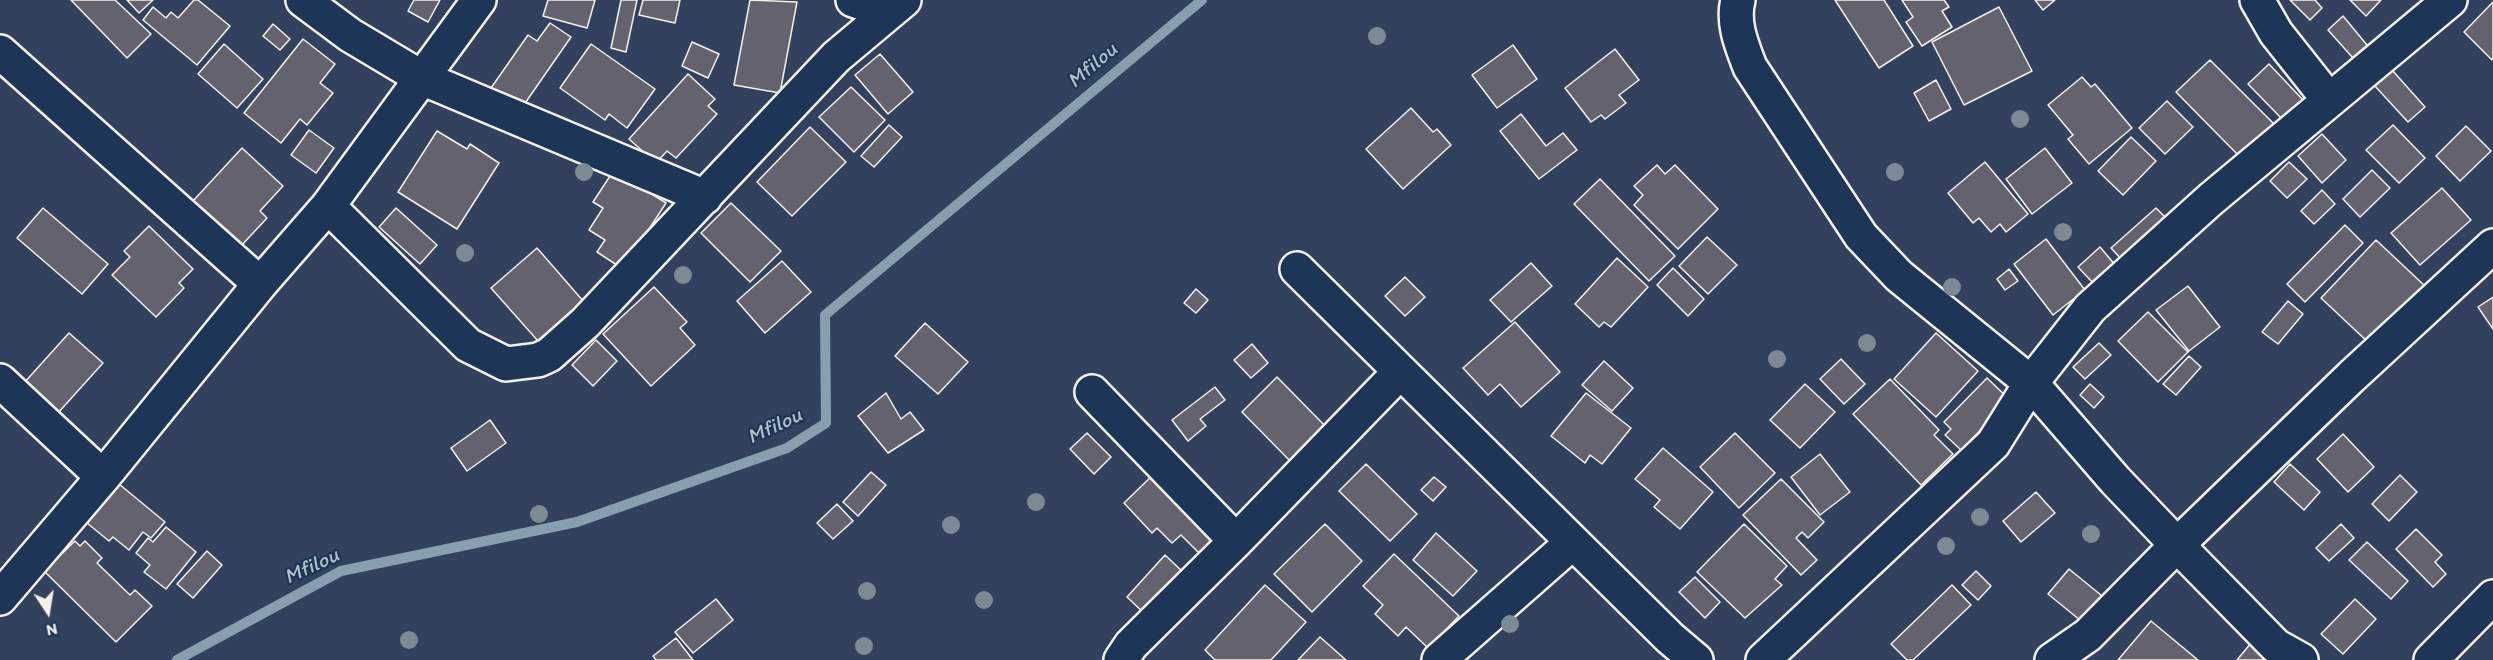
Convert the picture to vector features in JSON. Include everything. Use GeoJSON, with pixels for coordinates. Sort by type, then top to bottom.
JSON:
{"type":"FeatureCollection","features":[{"type":"Feature","properties":{"kind":"street"},"geometry":{"type":"LineString","coordinates":[[303,0],[350,35],[422,78],[705,197]]}},
{"type":"Feature","properties":{"kind":"street"},"geometry":{"type":"LineString","coordinates":[[0,598],[103,477],[260,284],[328,206],[479,0]]}},
{"type":"Feature","properties":{"kind":"street"},"geometry":{"type":"LineString","coordinates":[[853,0],[896,6]]}},
{"type":"Feature","properties":{"kind":"street"},"geometry":{"type":"LineString","coordinates":[[1738,0],[1736,10],[1740,40],[1750,67],[1861,236],[1899,276],[2031,383],[2115,480],[2177,545],[2276,646],[2301,660]]}},
{"type":"Feature","properties":{"kind":"street"},"geometry":{"type":"LineString","coordinates":[[2257,0],[2276,33],[2329,100]]}},
{"type":"Feature","properties":{"kind":"street"},"geometry":{"type":"LineString","coordinates":[[1763,660],[1993,444],[2031,383],[2090,308],[2211,199],[2450,0]]}},
{"type":"Feature","properties":{"kind":"street"},"geometry":{"type":"LineString","coordinates":[[328,206],[468,345],[506,364],[538,360],[549,355],[585,323],[836,57],[896,6]]}},
{"type":"Feature","properties":{"kind":"street"},"geometry":{"type":"LineString","coordinates":[[0,52],[260,284]]}},
{"type":"Feature","properties":{"kind":"street"},"geometry":{"type":"LineString","coordinates":[[2052,660],[2088,635],[2350,376],[2493,246]]}},
{"type":"Feature","properties":{"kind":"street"},"geometry":{"type":"LineString","coordinates":[[1297,269],[1670,638],[1696,660]]}},
{"type":"Feature","properties":{"kind":"street"},"geometry":{"type":"LineString","coordinates":[[1121,660],[1131,645],[1400,372]]}},
{"type":"Feature","properties":{"kind":"street"},"geometry":{"type":"LineString","coordinates":[[0,381],[103,477]]}},
{"type":"Feature","properties":{"kind":"street"},"geometry":{"type":"LineString","coordinates":[[1092,392],[1236,541]]}},
{"type":"Feature","properties":{"kind":"street"},"geometry":{"type":"LineString","coordinates":[[1439,660],[1573,542]]}},
{"type":"Feature","properties":{"kind":"street"},"geometry":{"type":"LineString","coordinates":[[2431,660],[2493,597]]}},
{"type":"Feature","properties":{"kind":"building"},"geometry":{"type":"Polygon","coordinates":[[[71,0],[115,0],[151,34],[127,58],[71,0]]]}},
{"type":"Feature","properties":{"kind":"building"},"geometry":{"type":"Polygon","coordinates":[[[127,0],[153,0],[139,13],[127,0]]]}},
{"type":"Feature","properties":{"kind":"building"},"geometry":{"type":"Polygon","coordinates":[[[194,0],[198,0],[230,26],[197,65],[143,20],[153,7],[166,18],[171,12],[178,18],[194,0]]]}},
{"type":"Feature","properties":{"kind":"building"},"geometry":{"type":"Polygon","coordinates":[[[414,0],[440,0],[428,22],[408,11],[414,0]]]}},
{"type":"Feature","properties":{"kind":"building"},"geometry":{"type":"Polygon","coordinates":[[[548,0],[595,0],[587,28],[543,16],[548,0]]]}},
{"type":"Feature","properties":{"kind":"building"},"geometry":{"type":"Polygon","coordinates":[[[621,0],[637,0],[626,52],[611,48],[621,0]]]}},
{"type":"Feature","properties":{"kind":"building"},"geometry":{"type":"Polygon","coordinates":[[[643,0],[680,0],[675,23],[639,15],[643,0]]]}},
{"type":"Feature","properties":{"kind":"building"},"geometry":{"type":"Polygon","coordinates":[[[750,0],[797,2],[780,93],[734,85],[750,0]]]}},
{"type":"Feature","properties":{"kind":"building"},"geometry":{"type":"Polygon","coordinates":[[[1835,0],[1884,0],[1913,46],[1879,68],[1835,0]]]}},
{"type":"Feature","properties":{"kind":"building"},"geometry":{"type":"Polygon","coordinates":[[[1902,0],[1944,0],[1949,7],[1942,11],[1952,27],[1922,46],[1906,22],[1913,17],[1902,0]]]}},
{"type":"Feature","properties":{"kind":"building"},"geometry":{"type":"Polygon","coordinates":[[[2035,0],[2055,0],[2043,10],[2035,0]]]}},
{"type":"Feature","properties":{"kind":"building"},"geometry":{"type":"Polygon","coordinates":[[[2290,0],[2315,0],[2322,8],[2310,20],[2290,0]]]}},
{"type":"Feature","properties":{"kind":"building"},"geometry":{"type":"Polygon","coordinates":[[[2350,0],[2381,0],[2366,16],[2350,0]]]}},
{"type":"Feature","properties":{"kind":"building"},"geometry":{"type":"Polygon","coordinates":[[[2493,2],[2493,58],[2492,60],[2464,32],[2493,2]]]}},
{"type":"Feature","properties":{"kind":"building"},"geometry":{"type":"Polygon","coordinates":[[[1999,7],[2032,71],[1964,105],[1932,42],[1999,7]]]}},
{"type":"Feature","properties":{"kind":"building"},"geometry":{"type":"Polygon","coordinates":[[[2343,16],[2367,45],[2353,58],[2328,30],[2343,16]]]}},
{"type":"Feature","properties":{"kind":"building"},"geometry":{"type":"Polygon","coordinates":[[[550,23],[571,37],[521,109],[491,88],[528,35],[537,41],[550,23]]]}},
{"type":"Feature","properties":{"kind":"building"},"geometry":{"type":"Polygon","coordinates":[[[273,24],[290,39],[280,50],[263,36],[273,24]]]}},
{"type":"Feature","properties":{"kind":"building"},"geometry":{"type":"Polygon","coordinates":[[[303,39],[335,64],[320,83],[333,93],[307,125],[300,119],[281,143],[244,113],[303,39]]]}},
{"type":"Feature","properties":{"kind":"building"},"geometry":{"type":"Polygon","coordinates":[[[692,42],[719,54],[708,78],[682,66],[692,42]]]}},
{"type":"Feature","properties":{"kind":"building"},"geometry":{"type":"Polygon","coordinates":[[[224,44],[263,79],[237,108],[198,74],[224,44]]]}},
{"type":"Feature","properties":{"kind":"building"},"geometry":{"type":"Polygon","coordinates":[[[591,44],[655,89],[627,128],[609,114],[605,120],[560,88],[591,44]]]}},
{"type":"Feature","properties":{"kind":"building"},"geometry":{"type":"Polygon","coordinates":[[[1513,45],[1537,79],[1497,108],[1472,75],[1513,45]]]}},
{"type":"Feature","properties":{"kind":"building"},"geometry":{"type":"Polygon","coordinates":[[[1615,49],[1639,80],[1619,95],[1626,103],[1605,119],[1601,115],[1591,122],[1565,88],[1615,49]]]}},
{"type":"Feature","properties":{"kind":"building"},"geometry":{"type":"Polygon","coordinates":[[[880,54],[913,92],[888,114],[855,75],[880,54]]]}},
{"type":"Feature","properties":{"kind":"building"},"geometry":{"type":"Polygon","coordinates":[[[2210,60],[2275,125],[2241,158],[2176,92],[2210,60]]]}},
{"type":"Feature","properties":{"kind":"building"},"geometry":{"type":"Polygon","coordinates":[[[2269,64],[2304,101],[2284,121],[2248,84],[2269,64]]]}},
{"type":"Feature","properties":{"kind":"building"},"geometry":{"type":"Polygon","coordinates":[[[2392,70],[2425,107],[2408,122],[2374,85],[2392,70]]]}},
{"type":"Feature","properties":{"kind":"building"},"geometry":{"type":"Polygon","coordinates":[[[688,74],[715,99],[708,106],[717,114],[676,158],[667,151],[656,163],[629,139],[688,74]]]}},
{"type":"Feature","properties":{"kind":"building"},"geometry":{"type":"Polygon","coordinates":[[[2082,77],[2091,87],[2095,84],[2132,128],[2089,164],[2068,139],[2073,135],[2048,105],[2082,77]]]}},
{"type":"Feature","properties":{"kind":"building"},"geometry":{"type":"Polygon","coordinates":[[[1936,80],[1951,109],[1929,121],[1914,93],[1936,80]]]}},
{"type":"Feature","properties":{"kind":"building"},"geometry":{"type":"Polygon","coordinates":[[[851,87],[885,120],[854,152],[819,117],[851,87]]]}},
{"type":"Feature","properties":{"kind":"building"},"geometry":{"type":"Polygon","coordinates":[[[2167,101],[2193,127],[2165,154],[2139,128],[2167,101]]]}},
{"type":"Feature","properties":{"kind":"building"},"geometry":{"type":"Polygon","coordinates":[[[1411,108],[1433,132],[1437,129],[1451,145],[1403,189],[1366,149],[1411,108]]]}},
{"type":"Feature","properties":{"kind":"building"},"geometry":{"type":"Polygon","coordinates":[[[1521,114],[1546,146],[1563,133],[1577,150],[1539,179],[1500,131],[1521,114]]]}},
{"type":"Feature","properties":{"kind":"building"},"geometry":{"type":"Polygon","coordinates":[[[889,125],[902,137],[874,167],[861,156],[889,125]]]}},
{"type":"Feature","properties":{"kind":"building"},"geometry":{"type":"Polygon","coordinates":[[[2393,125],[2425,158],[2399,183],[2366,150],[2393,125]]]}},
{"type":"Feature","properties":{"kind":"building"},"geometry":{"type":"Polygon","coordinates":[[[2466,126],[2491,151],[2460,181],[2436,156],[2466,126]]]}},
{"type":"Feature","properties":{"kind":"building"},"geometry":{"type":"Polygon","coordinates":[[[810,127],[846,162],[792,216],[757,182],[810,127]]]}},
{"type":"Feature","properties":{"kind":"building"},"geometry":{"type":"Polygon","coordinates":[[[309,130],[334,148],[316,173],[291,155],[309,130]]]}},
{"type":"Feature","properties":{"kind":"building"},"geometry":{"type":"Polygon","coordinates":[[[437,131],[467,149],[470,144],[499,163],[457,229],[398,192],[437,131]]]}},
{"type":"Feature","properties":{"kind":"building"},"geometry":{"type":"Polygon","coordinates":[[[2322,134],[2346,160],[2322,183],[2298,156],[2322,134]]]}},
{"type":"Feature","properties":{"kind":"building"},"geometry":{"type":"Polygon","coordinates":[[[2131,137],[2156,161],[2123,195],[2098,171],[2131,137]]]}},
{"type":"Feature","properties":{"kind":"building"},"geometry":{"type":"Polygon","coordinates":[[[242,148],[283,186],[260,211],[267,218],[241,246],[192,202],[242,148]]]}},
{"type":"Feature","properties":{"kind":"building"},"geometry":{"type":"Polygon","coordinates":[[[2045,148],[2072,183],[2032,214],[2006,179],[2045,148]]]}},
{"type":"Feature","properties":{"kind":"building"},"geometry":{"type":"Polygon","coordinates":[[[1985,162],[2028,214],[2006,232],[2000,224],[1991,232],[1979,218],[1973,223],[1948,193],[1985,162]]]}},
{"type":"Feature","properties":{"kind":"building"},"geometry":{"type":"Polygon","coordinates":[[[2289,162],[2307,179],[2287,198],[2270,181],[2289,162]]]}},
{"type":"Feature","properties":{"kind":"building"},"geometry":{"type":"Polygon","coordinates":[[[1657,165],[1665,174],[1675,165],[1718,209],[1678,249],[1634,205],[1643,195],[1634,186],[1657,165]]]}},
{"type":"Feature","properties":{"kind":"building"},"geometry":{"type":"Polygon","coordinates":[[[614,170],[666,203],[623,269],[597,252],[605,240],[589,230],[603,208],[593,202],[614,170]]]}},
{"type":"Feature","properties":{"kind":"building"},"geometry":{"type":"Polygon","coordinates":[[[2372,170],[2390,188],[2360,217],[2343,199],[2372,170]]]}},
{"type":"Feature","properties":{"kind":"building"},"geometry":{"type":"Polygon","coordinates":[[[1600,179],[1675,256],[1649,281],[1574,204],[1600,179]]]}},
{"type":"Feature","properties":{"kind":"building"},"geometry":{"type":"Polygon","coordinates":[[[2442,188],[2471,220],[2420,265],[2391,233],[2442,188]]]}},
{"type":"Feature","properties":{"kind":"building"},"geometry":{"type":"Polygon","coordinates":[[[2322,190],[2335,204],[2314,224],[2301,211],[2322,190]]]}},
{"type":"Feature","properties":{"kind":"building"},"geometry":{"type":"Polygon","coordinates":[[[731,203],[781,251],[750,282],[701,233],[731,203]]]}},
{"type":"Feature","properties":{"kind":"building"},"geometry":{"type":"Polygon","coordinates":[[[43,208],[108,264],[82,294],[17,238],[43,208]]]}},
{"type":"Feature","properties":{"kind":"building"},"geometry":{"type":"Polygon","coordinates":[[[396,208],[437,245],[420,264],[379,227],[396,208]]]}},
{"type":"Feature","properties":{"kind":"building"},"geometry":{"type":"Polygon","coordinates":[[[2156,208],[2168,220],[2123,261],[2111,248],[2156,208]]]}},
{"type":"Feature","properties":{"kind":"building"},"geometry":{"type":"Polygon","coordinates":[[[2345,225],[2363,243],[2305,302],[2287,284],[2345,225]]]}},
{"type":"Feature","properties":{"kind":"building"},"geometry":{"type":"Polygon","coordinates":[[[149,226],[193,269],[179,283],[184,288],[156,317],[112,275],[130,257],[124,251],[149,226]]]}},
{"type":"Feature","properties":{"kind":"building"},"geometry":{"type":"Polygon","coordinates":[[[1707,237],[1737,265],[1708,294],[1679,266],[1707,237]]]}},
{"type":"Feature","properties":{"kind":"building"},"geometry":{"type":"Polygon","coordinates":[[[2046,239],[2085,290],[2053,315],[2014,264],[2046,239]]]}},
{"type":"Feature","properties":{"kind":"building"},"geometry":{"type":"Polygon","coordinates":[[[2376,240],[2425,286],[2370,344],[2321,298],[2376,240]]]}},
{"type":"Feature","properties":{"kind":"building"},"geometry":{"type":"Polygon","coordinates":[[[2100,247],[2116,266],[2095,285],[2078,267],[2100,247]]]}},
{"type":"Feature","properties":{"kind":"building"},"geometry":{"type":"Polygon","coordinates":[[[537,248],[591,310],[546,350],[491,288],[537,248]]]}},
{"type":"Feature","properties":{"kind":"building"},"geometry":{"type":"Polygon","coordinates":[[[1617,258],[1648,287],[1611,327],[1604,322],[1599,327],[1575,304],[1617,258]]]}},
{"type":"Feature","properties":{"kind":"building"},"geometry":{"type":"Polygon","coordinates":[[[782,261],[811,292],[765,333],[737,301],[782,261]]]}},
{"type":"Feature","properties":{"kind":"building"},"geometry":{"type":"Polygon","coordinates":[[[1531,263],[1552,286],[1511,322],[1490,300],[1531,263]]]}},
{"type":"Feature","properties":{"kind":"building"},"geometry":{"type":"Polygon","coordinates":[[[1673,268],[1704,299],[1688,316],[1657,285],[1673,268]]]}},
{"type":"Feature","properties":{"kind":"building"},"geometry":{"type":"Polygon","coordinates":[[[2009,269],[2018,281],[2005,290],[1997,279],[2009,269]]]}},
{"type":"Feature","properties":{"kind":"building"},"geometry":{"type":"Polygon","coordinates":[[[1405,277],[1425,297],[1405,316],[1385,296],[1405,277]]]}},
{"type":"Feature","properties":{"kind":"building"},"geometry":{"type":"Polygon","coordinates":[[[2188,286],[2220,327],[2189,351],[2156,310],[2188,286]]]}},
{"type":"Feature","properties":{"kind":"building"},"geometry":{"type":"Polygon","coordinates":[[[654,287],[687,322],[680,328],[695,345],[651,386],[603,334],[654,287]]]}},
{"type":"Feature","properties":{"kind":"building"},"geometry":{"type":"Polygon","coordinates":[[[1196,289],[1208,300],[1196,313],[1184,303],[1196,289]]]}},
{"type":"Feature","properties":{"kind":"building"},"geometry":{"type":"Polygon","coordinates":[[[2493,297],[2493,329],[2478,307],[2493,297]]]}},
{"type":"Feature","properties":{"kind":"building"},"geometry":{"type":"Polygon","coordinates":[[[2288,301],[2303,314],[2278,344],[2262,332],[2288,301]]]}},
{"type":"Feature","properties":{"kind":"building"},"geometry":{"type":"Polygon","coordinates":[[[2148,312],[2188,352],[2158,382],[2118,341],[2148,312]]]}},
{"type":"Feature","properties":{"kind":"building"},"geometry":{"type":"Polygon","coordinates":[[[1515,322],[1560,372],[1521,407],[1500,384],[1488,395],[1463,368],[1515,322]]]}},
{"type":"Feature","properties":{"kind":"building"},"geometry":{"type":"Polygon","coordinates":[[[925,323],[968,362],[938,394],[895,356],[925,323]]]}},
{"type":"Feature","properties":{"kind":"building"},"geometry":{"type":"Polygon","coordinates":[[[69,333],[103,363],[57,414],[23,384],[69,333]]]}},
{"type":"Feature","properties":{"kind":"building"},"geometry":{"type":"Polygon","coordinates":[[[1936,333],[1978,371],[1936,417],[1894,379],[1936,333]]]}},
{"type":"Feature","properties":{"kind":"building"},"geometry":{"type":"Polygon","coordinates":[[[596,340],[617,361],[593,386],[572,365],[596,340]]]}},
{"type":"Feature","properties":{"kind":"building"},"geometry":{"type":"Polygon","coordinates":[[[2099,343],[2111,355],[2085,379],[2073,367],[2099,343]]]}},
{"type":"Feature","properties":{"kind":"building"},"geometry":{"type":"Polygon","coordinates":[[[1252,344],[1268,363],[1251,378],[1234,360],[1252,344]]]}},
{"type":"Feature","properties":{"kind":"building"},"geometry":{"type":"Polygon","coordinates":[[[2189,356],[2201,367],[2176,395],[2163,384],[2189,356]]]}},
{"type":"Feature","properties":{"kind":"building"},"geometry":{"type":"Polygon","coordinates":[[[1841,359],[1865,384],[1844,404],[1820,379],[1841,359]]]}},
{"type":"Feature","properties":{"kind":"building"},"geometry":{"type":"Polygon","coordinates":[[[1604,361],[1633,388],[1612,411],[1582,385],[1604,361]]]}},
{"type":"Feature","properties":{"kind":"building"},"geometry":{"type":"Polygon","coordinates":[[[1277,377],[1331,432],[1296,467],[1242,412],[1277,377]]]}},
{"type":"Feature","properties":{"kind":"building"},"geometry":{"type":"Polygon","coordinates":[[[1987,378],[2010,400],[1961,450],[1945,435],[1951,429],[1944,422],[1987,378]]]}},
{"type":"Feature","properties":{"kind":"building"},"geometry":{"type":"Polygon","coordinates":[[[1890,379],[1939,430],[1934,435],[1953,454],[1921,485],[1853,414],[1890,379]]]}},
{"type":"Feature","properties":{"kind":"building"},"geometry":{"type":"Polygon","coordinates":[[[1805,384],[1835,412],[1800,448],[1770,420],[1805,384]]]}},
{"type":"Feature","properties":{"kind":"building"},"geometry":{"type":"Polygon","coordinates":[[[2090,384],[2104,397],[2094,408],[2080,395],[2090,384]]]}},
{"type":"Feature","properties":{"kind":"building"},"geometry":{"type":"Polygon","coordinates":[[[1215,387],[1225,400],[1200,419],[1206,426],[1188,441],[1172,420],[1215,387]]]}},
{"type":"Feature","properties":{"kind":"building"},"geometry":{"type":"Polygon","coordinates":[[[886,393],[901,419],[910,412],[924,430],[888,453],[858,416],[886,393]]]}},
{"type":"Feature","properties":{"kind":"building"},"geometry":{"type":"Polygon","coordinates":[[[1586,393],[1631,428],[1602,464],[1590,455],[1585,463],[1551,436],[1586,393]]]}},
{"type":"Feature","properties":{"kind":"building"},"geometry":{"type":"Polygon","coordinates":[[[490,420],[506,443],[467,471],[451,448],[490,420]]]}},
{"type":"Feature","properties":{"kind":"building"},"geometry":{"type":"Polygon","coordinates":[[[1087,433],[1111,457],[1094,474],[1070,449],[1087,433]]]}},
{"type":"Feature","properties":{"kind":"building"},"geometry":{"type":"Polygon","coordinates":[[[1735,433],[1775,473],[1739,508],[1700,467],[1735,433]]]}},
{"type":"Feature","properties":{"kind":"building"},"geometry":{"type":"Polygon","coordinates":[[[2343,434],[2374,467],[2348,492],[2317,459],[2343,434]]]}},
{"type":"Feature","properties":{"kind":"building"},"geometry":{"type":"Polygon","coordinates":[[[1663,448],[1713,492],[1680,529],[1654,507],[1660,500],[1635,479],[1663,448]]]}},
{"type":"Feature","properties":{"kind":"building"},"geometry":{"type":"Polygon","coordinates":[[[1820,454],[1850,492],[1820,515],[1791,477],[1820,454]]]}},
{"type":"Feature","properties":{"kind":"building"},"geometry":{"type":"Polygon","coordinates":[[[1366,464],[1417,514],[1390,541],[1339,491],[1366,464]]]}},
{"type":"Feature","properties":{"kind":"building"},"geometry":{"type":"Polygon","coordinates":[[[2290,464],[2320,492],[2304,510],[2274,482],[2290,464]]]}},
{"type":"Feature","properties":{"kind":"building"},"geometry":{"type":"Polygon","coordinates":[[[871,472],[886,485],[858,516],[843,502],[871,472]]]}},
{"type":"Feature","properties":{"kind":"building"},"geometry":{"type":"Polygon","coordinates":[[[1156,472],[1222,540],[1204,558],[1181,535],[1172,543],[1157,528],[1152,533],[1124,503],[1156,472]]]}},
{"type":"Feature","properties":{"kind":"building"},"geometry":{"type":"Polygon","coordinates":[[[2400,475],[2417,492],[2389,521],[2372,504],[2400,475]]]}},
{"type":"Feature","properties":{"kind":"building"},"geometry":{"type":"Polygon","coordinates":[[[1434,477],[1446,487],[1433,501],[1421,490],[1434,477]]]}},
{"type":"Feature","properties":{"kind":"building"},"geometry":{"type":"Polygon","coordinates":[[[1781,479],[1824,522],[1808,538],[1802,532],[1796,538],[1817,560],[1801,575],[1743,515],[1781,479]]]}},
{"type":"Feature","properties":{"kind":"building"},"geometry":{"type":"Polygon","coordinates":[[[119,484],[165,522],[151,538],[143,532],[129,550],[113,537],[109,541],[87,523],[119,484]]]}},
{"type":"Feature","properties":{"kind":"building"},"geometry":{"type":"Polygon","coordinates":[[[2036,492],[2055,513],[2021,542],[2003,521],[2036,492]]]}},
{"type":"Feature","properties":{"kind":"building"},"geometry":{"type":"Polygon","coordinates":[[[837,504],[853,521],[833,539],[817,523],[837,504]]]}},
{"type":"Feature","properties":{"kind":"building"},"geometry":{"type":"Polygon","coordinates":[[[1325,524],[1362,561],[1312,612],[1274,574],[1325,524]]]}},
{"type":"Feature","properties":{"kind":"building"},"geometry":{"type":"Polygon","coordinates":[[[1744,524],[1787,566],[1775,579],[1782,585],[1745,618],[1697,572],[1744,524]]]}},
{"type":"Feature","properties":{"kind":"building"},"geometry":{"type":"Polygon","coordinates":[[[2341,524],[2354,538],[2329,561],[2316,548],[2341,524]]]}},
{"type":"Feature","properties":{"kind":"building"},"geometry":{"type":"Polygon","coordinates":[[[166,527],[196,552],[166,589],[144,572],[150,565],[136,553],[148,538],[153,542],[166,527]]]}},
{"type":"Feature","properties":{"kind":"building"},"geometry":{"type":"Polygon","coordinates":[[[2416,529],[2442,555],[2435,562],[2446,574],[2433,587],[2396,549],[2416,529]]]}},
{"type":"Feature","properties":{"kind":"building"},"geometry":{"type":"Polygon","coordinates":[[[1436,533],[1477,571],[1453,596],[1413,560],[1436,533]]]}},
{"type":"Feature","properties":{"kind":"building"},"geometry":{"type":"Polygon","coordinates":[[[75,541],[80,546],[85,541],[102,558],[97,563],[130,595],[135,590],[152,606],[116,642],[44,571],[75,541]]]}},
{"type":"Feature","properties":{"kind":"building"},"geometry":{"type":"Polygon","coordinates":[[[2367,542],[2408,581],[2391,599],[2349,560],[2367,542]]]}},
{"type":"Feature","properties":{"kind":"building"},"geometry":{"type":"Polygon","coordinates":[[[207,551],[222,565],[193,598],[177,584],[207,551]]]}},
{"type":"Feature","properties":{"kind":"building"},"geometry":{"type":"Polygon","coordinates":[[[1394,554],[1459,616],[1428,648],[1406,627],[1398,636],[1375,614],[1383,605],[1363,586],[1394,554]]]}},
{"type":"Feature","properties":{"kind":"building"},"geometry":{"type":"Polygon","coordinates":[[[1165,555],[1184,573],[1146,615],[1127,597],[1165,555]]]}},
{"type":"Feature","properties":{"kind":"building"},"geometry":{"type":"Polygon","coordinates":[[[2069,569],[2107,600],[2086,625],[2048,594],[2069,569]]]}},
{"type":"Feature","properties":{"kind":"building"},"geometry":{"type":"Polygon","coordinates":[[[1976,571],[1991,586],[1978,600],[1962,585],[1976,571]]]}},
{"type":"Feature","properties":{"kind":"building"},"geometry":{"type":"Polygon","coordinates":[[[1695,577],[1720,602],[1705,618],[1679,592],[1695,577]]]}},
{"type":"Feature","properties":{"kind":"building"},"geometry":{"type":"Polygon","coordinates":[[[1265,585],[1306,622],[1271,660],[1215,660],[1205,650],[1265,585]]]}},
{"type":"Feature","properties":{"kind":"building"},"geometry":{"type":"Polygon","coordinates":[[[1952,585],[1971,605],[1913,660],[1907,660],[1891,644],[1952,585]]]}},
{"type":"Feature","properties":{"kind":"building"},"geometry":{"type":"Polygon","coordinates":[[[716,599],[733,620],[693,653],[675,632],[716,599]]]}},
{"type":"Feature","properties":{"kind":"building"},"geometry":{"type":"Polygon","coordinates":[[[2355,599],[2376,619],[2343,654],[2321,634],[2355,599]]]}},
{"type":"Feature","properties":{"kind":"building"},"geometry":{"type":"Polygon","coordinates":[[[2151,621],[2198,660],[2118,660],[2151,621]]]}},
{"type":"Feature","properties":{"kind":"building"},"geometry":{"type":"Polygon","coordinates":[[[1320,637],[1346,660],[1298,660],[1320,637]]]}},
{"type":"Feature","properties":{"kind":"building"},"geometry":{"type":"Polygon","coordinates":[[[676,638],[693,660],[656,660],[653,656],[676,638]]]}},
{"type":"Feature","properties":{"kind":"building"},"geometry":{"type":"Polygon","coordinates":[[[2251,643],[2272,660],[2237,660],[2251,643]]]}},
{"type":"Feature","properties":{"kind":"waterway","name":"Mfilou"},"geometry":{"type":"LineString","coordinates":[[177,660],[341,571],[577,522],[787,448],[826,423],[825,315],[1202,0]]}}]}
